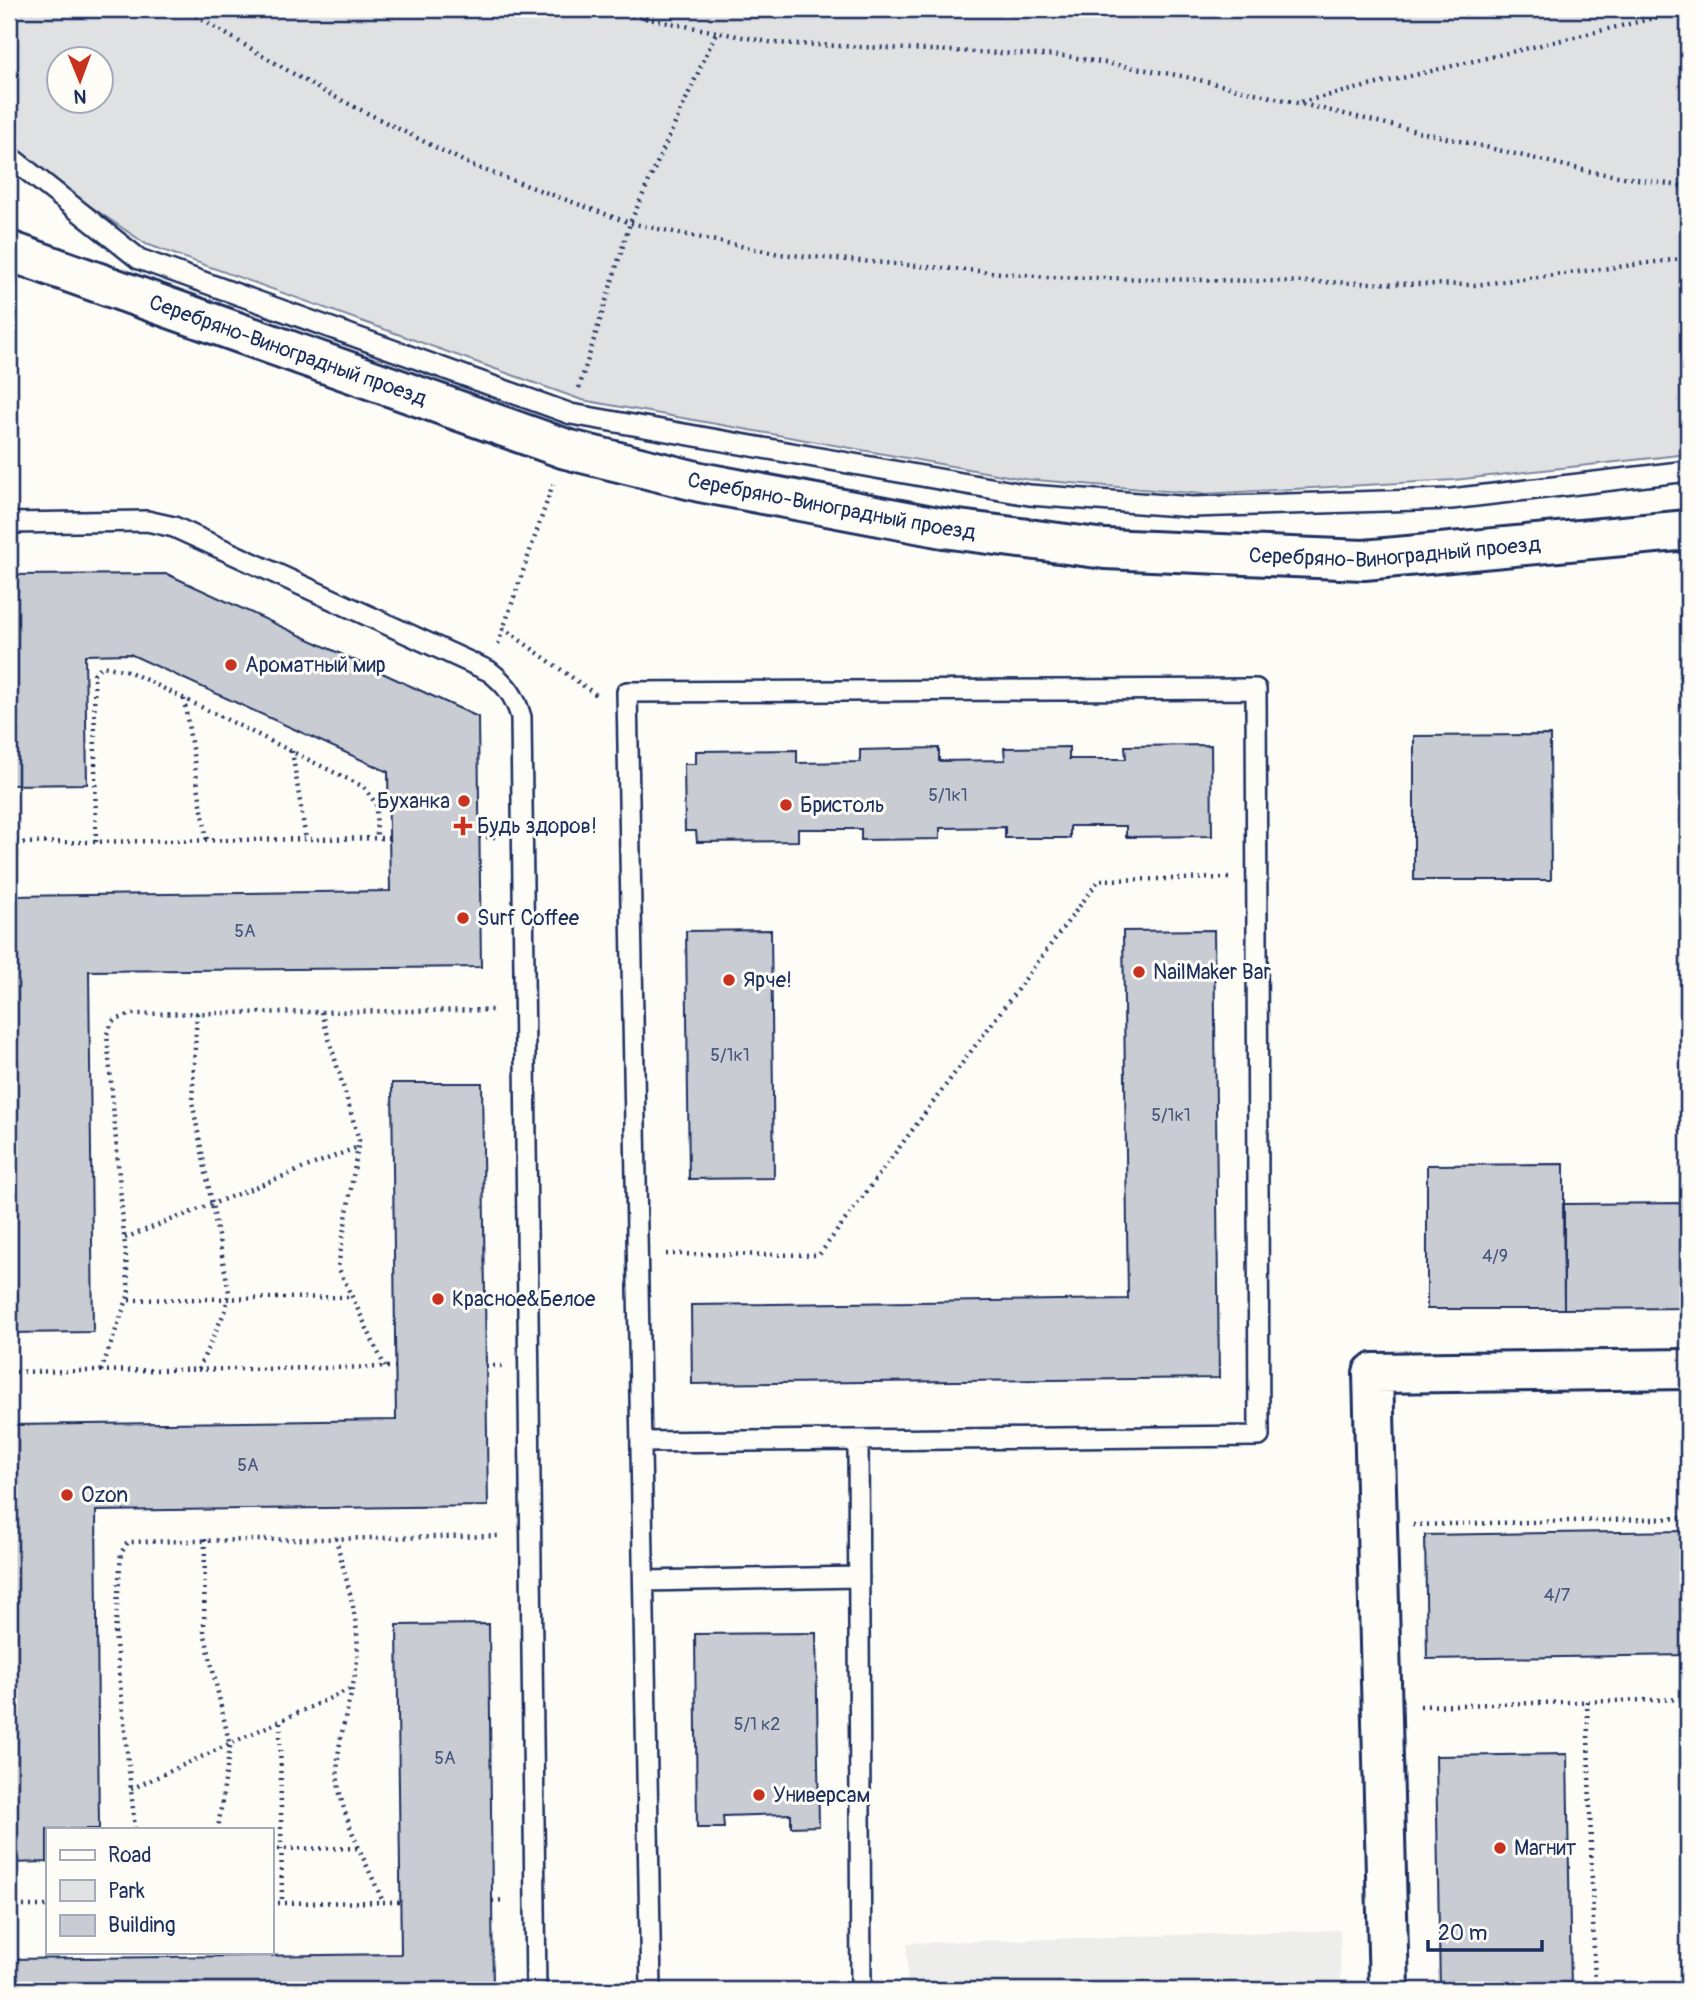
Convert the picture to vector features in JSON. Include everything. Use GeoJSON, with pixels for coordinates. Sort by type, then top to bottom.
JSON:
{"type":"FeatureCollection","features":[{"type":"Feature","properties":{"kind":"street","name":"Серебряно-Виноградный проезд"},"geometry":{"type":"LineString","coordinates":[[9,251],[568,431],[699,482],[943,528],[1105,549],[1364,560],[1688,530]]}},
{"type":"Feature","properties":{"kind":"street"},"geometry":{"type":"LineString","coordinates":[[1389,1990],[1373,1373],[1688,1368]]}},
{"type":"Feature","properties":{"kind":"lane"},"geometry":{"type":"LineString","coordinates":[[9,156],[139,259],[568,431],[1029,495],[1193,507],[1451,499],[1688,471]]}},
{"type":"Feature","properties":{"kind":"lane"},"geometry":{"type":"LineString","coordinates":[[9,523],[147,522],[174,527],[489,671],[511,692],[521,717],[536,1990]]}},
{"type":"Feature","properties":{"kind":"lane"},"geometry":{"type":"LineString","coordinates":[[641,1442],[1259,1436],[1256,689],[627,692],[651,1990]]}},
{"type":"Feature","properties":{"kind":"lane"},"geometry":{"type":"LineString","coordinates":[[858,1440],[861,1990]]}},
{"type":"Feature","properties":{"kind":"lane"},"geometry":{"type":"LineString","coordinates":[[644,1581],[859,1577]]}},
{"type":"Feature","properties":{"kind":"path"},"geometry":{"type":"LineString","coordinates":[[184,9],[319,89],[473,166],[630,223],[779,254],[1048,277],[1474,285],[1688,258]]}},
{"type":"Feature","properties":{"kind":"path"},"geometry":{"type":"LineString","coordinates":[[597,9],[774,43],[1065,56],[1182,76],[1592,172],[1688,187]]}},
{"type":"Feature","properties":{"kind":"path"},"geometry":{"type":"LineString","coordinates":[[1650,9],[1662,16]]}},
{"type":"Feature","properties":{"kind":"path"},"geometry":{"type":"LineString","coordinates":[[1298,103],[1688,10]]}},
{"type":"Feature","properties":{"kind":"path"},"geometry":{"type":"LineString","coordinates":[[489,671],[568,431],[630,223],[716,33]]}},
{"type":"Feature","properties":{"kind":"path"},"geometry":{"type":"LineString","coordinates":[[503,628],[628,717]]}},
{"type":"Feature","properties":{"kind":"path"},"geometry":{"type":"LineString","coordinates":[[96,842],[95,671],[102,666],[123,668],[369,792],[376,804],[377,839]]}},
{"type":"Feature","properties":{"kind":"path"},"geometry":{"type":"LineString","coordinates":[[184,699],[207,841]]}},
{"type":"Feature","properties":{"kind":"path"},"geometry":{"type":"LineString","coordinates":[[292,751],[306,840]]}},
{"type":"Feature","properties":{"kind":"path"},"geometry":{"type":"LineString","coordinates":[[9,843],[389,838]]}},
{"type":"Feature","properties":{"kind":"path"},"geometry":{"type":"LineString","coordinates":[[638,1254],[819,1255],[1100,880],[1258,877]]}},
{"type":"Feature","properties":{"kind":"path"},"geometry":{"type":"LineString","coordinates":[[102,1371],[129,1300],[108,1027],[120,1016],[525,1010]]}},
{"type":"Feature","properties":{"kind":"path"},"geometry":{"type":"LineString","coordinates":[[321,1012],[359,1138],[338,1261],[341,1280],[385,1367]]}},
{"type":"Feature","properties":{"kind":"path"},"geometry":{"type":"LineString","coordinates":[[197,1013],[192,1101],[228,1299],[198,1370]]}},
{"type":"Feature","properties":{"kind":"path"},"geometry":{"type":"LineString","coordinates":[[125,1238],[359,1147]]}},
{"type":"Feature","properties":{"kind":"path"},"geometry":{"type":"LineString","coordinates":[[129,1300],[350,1297]]}},
{"type":"Feature","properties":{"kind":"path"},"geometry":{"type":"LineString","coordinates":[[9,1372],[396,1367]]}},
{"type":"Feature","properties":{"kind":"path"},"geometry":{"type":"LineString","coordinates":[[1377,1526],[1688,1518]]}},
{"type":"Feature","properties":{"kind":"path"},"geometry":{"type":"LineString","coordinates":[[135,1828],[115,1634],[121,1553],[128,1542],[531,1535]]}},
{"type":"Feature","properties":{"kind":"path"},"geometry":{"type":"LineString","coordinates":[[335,1538],[357,1633],[353,1688],[337,1763],[338,1782],[383,1902]]}},
{"type":"Feature","properties":{"kind":"path"},"geometry":{"type":"LineString","coordinates":[[205,1539],[204,1631],[230,1746],[218,1828]]}},
{"type":"Feature","properties":{"kind":"path"},"geometry":{"type":"LineString","coordinates":[[131,1789],[353,1688]]}},
{"type":"Feature","properties":{"kind":"path"},"geometry":{"type":"LineString","coordinates":[[1382,1707],[1688,1699]]}},
{"type":"Feature","properties":{"kind":"path"},"geometry":{"type":"LineString","coordinates":[[1587,1701],[1595,1990]]}},
{"type":"Feature","properties":{"kind":"path"},"geometry":{"type":"LineString","coordinates":[[280,1722],[282,1903]]}},
{"type":"Feature","properties":{"kind":"path"},"geometry":{"type":"LineString","coordinates":[[273,1849],[361,1848]]}},
{"type":"Feature","properties":{"kind":"path"},"geometry":{"type":"LineString","coordinates":[[273,1903],[400,1902]]}},
{"type":"Feature","properties":{"kind":"path"},"geometry":{"type":"LineString","coordinates":[[9,1906],[46,1906]]}},
{"type":"Feature","properties":{"kind":"shaded area"},"geometry":{"type":"Polygon","coordinates":[[[1340,1930],[1341,1990],[907,1990],[907,1943],[1340,1930]]]}},
{"type":"Feature","properties":{"kind":"green space"},"geometry":{"type":"Polygon","coordinates":[[[9,9],[1688,9],[1688,454],[1454,480],[1202,494],[1024,479],[582,400],[146,244],[9,151],[9,9]]]}},
{"type":"Feature","properties":{"kind":"building"},"geometry":{"type":"Polygon","coordinates":[[[167,574],[478,717],[481,967],[89,971],[93,1332],[9,1333],[9,896],[390,891],[388,772],[130,654],[85,655],[87,784],[9,785],[9,575],[167,574]]]}},
{"type":"Feature","properties":{"kind":"building"},"geometry":{"type":"Polygon","coordinates":[[[1550,735],[1551,880],[1414,880],[1414,736],[1550,735]]]}},
{"type":"Feature","properties":{"kind":"building"},"geometry":{"type":"Polygon","coordinates":[[[1211,745],[1212,836],[1126,837],[1126,826],[1070,826],[1070,838],[1005,838],[1005,827],[940,828],[940,839],[861,840],[861,829],[798,829],[798,841],[697,842],[696,831],[685,831],[684,764],[696,764],[696,751],[797,750],[797,763],[860,762],[860,750],[939,748],[939,761],[1005,760],[1004,748],[1069,747],[1069,759],[1126,759],[1125,746],[1211,745]]]}},
{"type":"Feature","properties":{"kind":"building"},"geometry":{"type":"Polygon","coordinates":[[[771,930],[774,1178],[689,1179],[686,931],[771,930]]]}},
{"type":"Feature","properties":{"kind":"building"},"geometry":{"type":"Polygon","coordinates":[[[1214,930],[1219,1378],[692,1384],[691,1305],[1128,1299],[1123,931],[1214,930]]]}},
{"type":"Feature","properties":{"kind":"building"},"geometry":{"type":"Polygon","coordinates":[[[392,1083],[482,1083],[488,1506],[96,1511],[99,1828],[46,1828],[46,1862],[9,1863],[9,1425],[396,1420],[392,1083]]]}},
{"type":"Feature","properties":{"kind":"building"},"geometry":{"type":"Polygon","coordinates":[[[1564,1164],[1564,1309],[1427,1309],[1427,1165],[1564,1164]]]}},
{"type":"Feature","properties":{"kind":"building"},"geometry":{"type":"Polygon","coordinates":[[[1688,1203],[1688,1308],[1564,1309],[1563,1204],[1688,1203]]]}},
{"type":"Feature","properties":{"kind":"building"},"geometry":{"type":"Polygon","coordinates":[[[1688,1531],[1688,1655],[1427,1659],[1425,1535],[1688,1531]]]}},
{"type":"Feature","properties":{"kind":"building"},"geometry":{"type":"Polygon","coordinates":[[[489,1624],[493,1990],[9,1990],[9,1959],[401,1954],[397,1625],[489,1624]]]}},
{"type":"Feature","properties":{"kind":"building"},"geometry":{"type":"Polygon","coordinates":[[[816,1633],[819,1826],[791,1827],[791,1814],[723,1816],[724,1828],[697,1828],[695,1634],[816,1633]]]}},
{"type":"Feature","properties":{"kind":"building"},"geometry":{"type":"Polygon","coordinates":[[[1567,1754],[1571,1990],[1440,1990],[1436,1756],[1567,1754]]]}},
{"type":"Feature","properties":{"kind":"place","name":"Ароматный мир"},"geometry":{"type":"Point","coordinates":[231,665]}},
{"type":"Feature","properties":{"kind":"place","name":"Буханка"},"geometry":{"type":"Point","coordinates":[464,801]}},
{"type":"Feature","properties":{"kind":"place","name":"Бристоль"},"geometry":{"type":"Point","coordinates":[786,805]}},
{"type":"Feature","properties":{"kind":"place","name":"Будь здоров!"},"geometry":{"type":"Point","coordinates":[463,826]}},
{"type":"Feature","properties":{"kind":"place","name":"Surf Coffee"},"geometry":{"type":"Point","coordinates":[463,918]}},
{"type":"Feature","properties":{"kind":"place","name":"NailMaker Bar"},"geometry":{"type":"Point","coordinates":[1139,972]}},
{"type":"Feature","properties":{"kind":"place","name":"Ярче!"},"geometry":{"type":"Point","coordinates":[729,980]}},
{"type":"Feature","properties":{"kind":"place","name":"Красное&Белое"},"geometry":{"type":"Point","coordinates":[438,1299]}},
{"type":"Feature","properties":{"kind":"place","name":"Ozon"},"geometry":{"type":"Point","coordinates":[67,1495]}},
{"type":"Feature","properties":{"kind":"place","name":"Универсам"},"geometry":{"type":"Point","coordinates":[759,1795]}},
{"type":"Feature","properties":{"kind":"place","name":"Магнит"},"geometry":{"type":"Point","coordinates":[1500,1848]}}]}
